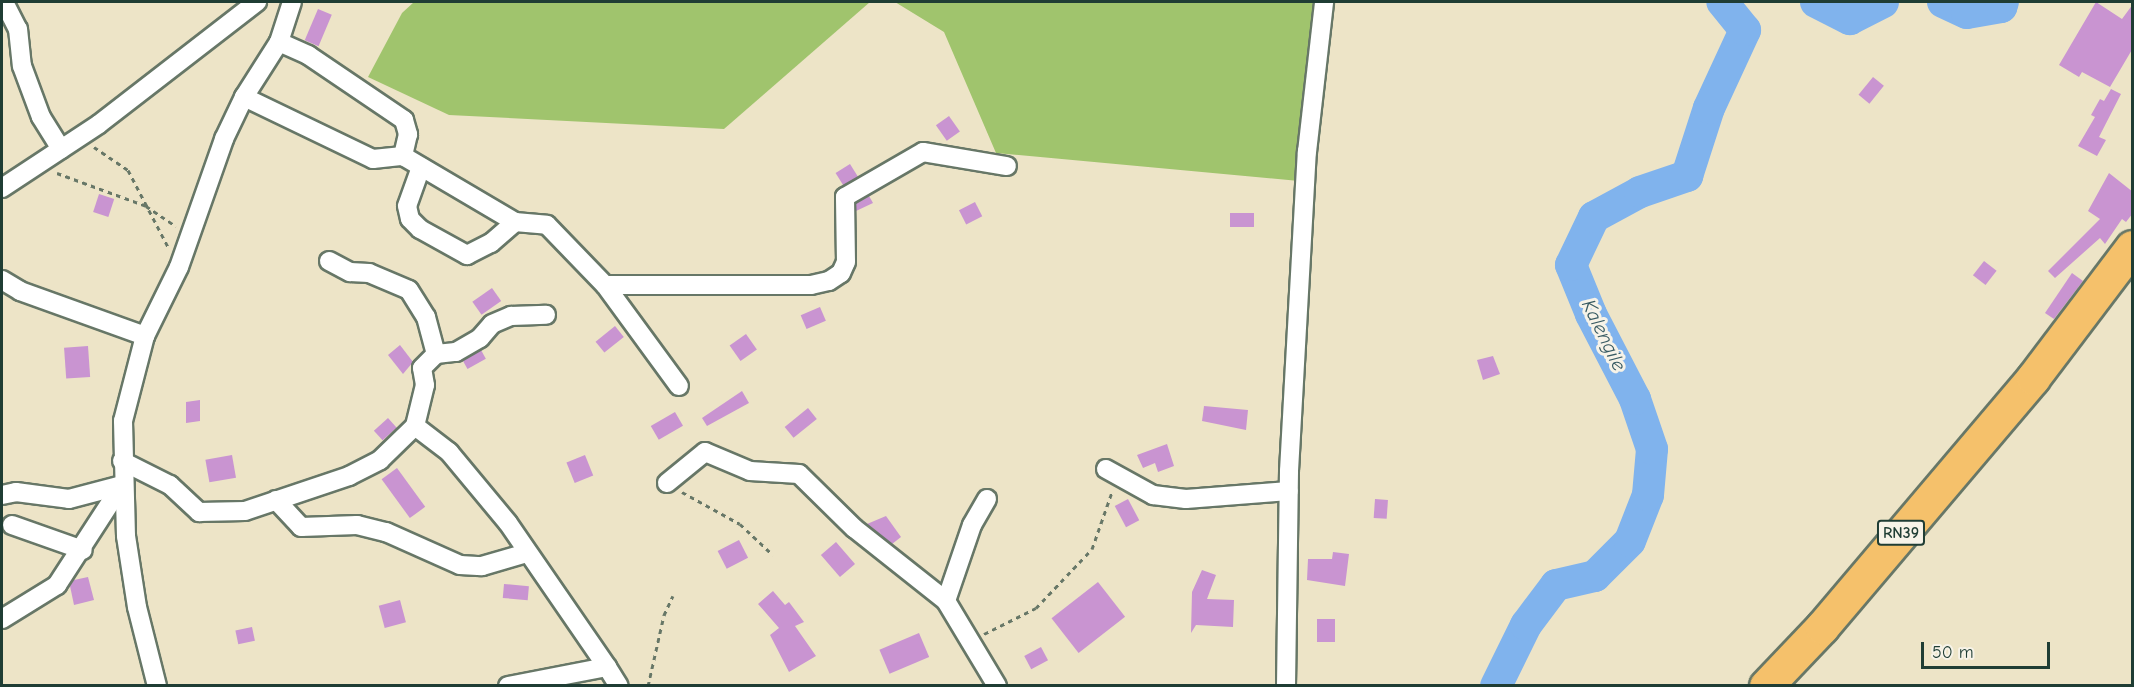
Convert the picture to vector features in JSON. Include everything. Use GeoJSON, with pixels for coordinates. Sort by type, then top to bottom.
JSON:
{"type":"FeatureCollection","features":[{"type":"Feature","properties":{"kind":"highway","name":"RN39"},"geometry":{"type":"LineString","coordinates":[[1766,686],[1830,618],[2026,386],[2133,247]]}},
{"type":"Feature","properties":{"kind":"street"},"geometry":{"type":"LineString","coordinates":[[4,2],[18,29],[22,66],[41,117],[61,148]]}},
{"type":"Feature","properties":{"kind":"street"},"geometry":{"type":"LineString","coordinates":[[2,188],[99,123],[257,2]]}},
{"type":"Feature","properties":{"kind":"street"},"geometry":{"type":"LineString","coordinates":[[1286,686],[1289,491],[1307,152],[1324,2]]}},
{"type":"Feature","properties":{"kind":"street"},"geometry":{"type":"LineString","coordinates":[[157,686],[137,607],[122,485],[123,421],[145,336],[179,267],[224,139],[244,97],[279,42],[289,3]]}},
{"type":"Feature","properties":{"kind":"street"},"geometry":{"type":"LineString","coordinates":[[279,42],[308,55],[404,120],[408,134],[403,156]]}},
{"type":"Feature","properties":{"kind":"street"},"geometry":{"type":"LineString","coordinates":[[244,97],[366,156],[385,160],[403,156],[515,222],[547,225],[605,285],[679,386]]}},
{"type":"Feature","properties":{"kind":"street"},"geometry":{"type":"LineString","coordinates":[[605,285],[812,285],[829,281],[840,273],[846,262],[845,197],[923,152],[1007,166]]}},
{"type":"Feature","properties":{"kind":"street"},"geometry":{"type":"LineString","coordinates":[[421,166],[407,206],[410,219],[420,229],[467,255],[491,243],[515,222]]}},
{"type":"Feature","properties":{"kind":"street"},"geometry":{"type":"LineString","coordinates":[[329,261],[350,272],[369,273],[409,290],[426,317],[436,354]]}},
{"type":"Feature","properties":{"kind":"street"},"geometry":{"type":"LineString","coordinates":[[2,280],[20,291],[145,336]]}},
{"type":"Feature","properties":{"kind":"street"},"geometry":{"type":"LineString","coordinates":[[122,461],[170,484],[199,512],[245,511],[338,480],[380,460],[415,426],[424,385],[422,368],[436,354],[456,352],[480,338],[492,324],[512,316],[546,315]]}},
{"type":"Feature","properties":{"kind":"street"},"geometry":{"type":"LineString","coordinates":[[415,426],[449,452],[508,523],[619,686]]}},
{"type":"Feature","properties":{"kind":"street"},"geometry":{"type":"LineString","coordinates":[[667,483],[705,452],[750,471],[799,474],[854,528],[946,601],[997,686]]}},
{"type":"Feature","properties":{"kind":"street"},"geometry":{"type":"LineString","coordinates":[[1106,469],[1153,495],[1186,499],[1289,491]]}},
{"type":"Feature","properties":{"kind":"street"},"geometry":{"type":"LineString","coordinates":[[2,495],[16,492],[69,499],[122,485]]}},
{"type":"Feature","properties":{"kind":"street"},"geometry":{"type":"LineString","coordinates":[[2,619],[57,585],[83,550],[122,485]]}},
{"type":"Feature","properties":{"kind":"street"},"geometry":{"type":"LineString","coordinates":[[946,601],[972,525],[987,499]]}},
{"type":"Feature","properties":{"kind":"street"},"geometry":{"type":"LineString","coordinates":[[276,500],[302,527],[341,523],[367,527],[460,565],[482,566],[527,553]]}},
{"type":"Feature","properties":{"kind":"street"},"geometry":{"type":"LineString","coordinates":[[12,525],[83,550]]}},
{"type":"Feature","properties":{"kind":"street"},"geometry":{"type":"LineString","coordinates":[[508,686],[570,671],[607,667]]}},
{"type":"Feature","properties":{"kind":"path"},"geometry":{"type":"LineString","coordinates":[[99,123],[92,146],[128,170],[179,267]]}},
{"type":"Feature","properties":{"kind":"path"},"geometry":{"type":"LineString","coordinates":[[28,169],[53,171],[80,185],[146,207],[191,235]]}},
{"type":"Feature","properties":{"kind":"path"},"geometry":{"type":"LineString","coordinates":[[969,642],[1036,608],[1092,549],[1113,489],[1106,469]]}},
{"type":"Feature","properties":{"kind":"path"},"geometry":{"type":"LineString","coordinates":[[667,483],[740,524],[773,555]]}},
{"type":"Feature","properties":{"kind":"path"},"geometry":{"type":"LineString","coordinates":[[648,686],[664,615],[673,596]]}},
{"type":"Feature","properties":{"kind":"green space"},"geometry":{"type":"Polygon","coordinates":[[[414,2],[870,2],[724,129],[449,115],[368,77],[402,13],[414,2]]]}},
{"type":"Feature","properties":{"kind":"green space"},"geometry":{"type":"Polygon","coordinates":[[[895,2],[1317,2],[1299,181],[996,153],[944,32],[895,2]]]}},
{"type":"Feature","properties":{"kind":"building"},"geometry":{"type":"Polygon","coordinates":[[[2096,2],[2122,19],[2133,4],[2133,48],[2110,87],[2082,72],[2079,77],[2059,65],[2096,2]]]}},
{"type":"Feature","properties":{"kind":"building"},"geometry":{"type":"Polygon","coordinates":[[[318,9],[332,15],[319,46],[305,40],[318,9]]]}},
{"type":"Feature","properties":{"kind":"building"},"geometry":{"type":"Polygon","coordinates":[[[1873,77],[1884,86],[1869,104],[1859,95],[1873,77]]]}},
{"type":"Feature","properties":{"kind":"building"},"geometry":{"type":"Polygon","coordinates":[[[2111,89],[2121,94],[2099,137],[2106,140],[2097,156],[2078,146],[2095,117],[2091,115],[2100,99],[2104,101],[2111,89]]]}},
{"type":"Feature","properties":{"kind":"building"},"geometry":{"type":"Polygon","coordinates":[[[949,116],[960,132],[947,141],[936,125],[949,116]]]}},
{"type":"Feature","properties":{"kind":"building"},"geometry":{"type":"Polygon","coordinates":[[[850,164],[858,177],[844,186],[836,173],[850,164]]]}},
{"type":"Feature","properties":{"kind":"building"},"geometry":{"type":"Polygon","coordinates":[[[2109,173],[2133,192],[2133,213],[2126,222],[2122,219],[2105,244],[2100,238],[2055,278],[2048,271],[2100,219],[2088,211],[2109,173]]]}},
{"type":"Feature","properties":{"kind":"building"},"geometry":{"type":"Polygon","coordinates":[[[99,194],[114,199],[108,217],[93,212],[99,194]]]}},
{"type":"Feature","properties":{"kind":"building"},"geometry":{"type":"Polygon","coordinates":[[[869,196],[873,203],[856,211],[856,203],[869,196]]]}},
{"type":"Feature","properties":{"kind":"building"},"geometry":{"type":"Polygon","coordinates":[[[975,202],[982,216],[966,224],[959,210],[975,202]]]}},
{"type":"Feature","properties":{"kind":"building"},"geometry":{"type":"Polygon","coordinates":[[[1230,213],[1254,213],[1254,227],[1230,227],[1230,213]]]}},
{"type":"Feature","properties":{"kind":"building"},"geometry":{"type":"Polygon","coordinates":[[[1984,261],[1997,271],[1986,285],[1973,275],[1984,261]]]}},
{"type":"Feature","properties":{"kind":"building"},"geometry":{"type":"Polygon","coordinates":[[[2072,273],[2083,281],[2054,319],[2045,313],[2072,273]]]}},
{"type":"Feature","properties":{"kind":"building"},"geometry":{"type":"Polygon","coordinates":[[[492,288],[501,301],[482,315],[472,302],[492,288]]]}},
{"type":"Feature","properties":{"kind":"building"},"geometry":{"type":"Polygon","coordinates":[[[820,307],[826,321],[807,329],[801,315],[820,307]]]}},
{"type":"Feature","properties":{"kind":"building"},"geometry":{"type":"Polygon","coordinates":[[[615,326],[624,337],[604,353],[596,342],[615,326]]]}},
{"type":"Feature","properties":{"kind":"building"},"geometry":{"type":"Polygon","coordinates":[[[746,334],[757,350],[741,361],[730,345],[746,334]]]}},
{"type":"Feature","properties":{"kind":"building"},"geometry":{"type":"Polygon","coordinates":[[[400,345],[413,362],[403,374],[388,355],[400,345]]]}},
{"type":"Feature","properties":{"kind":"building"},"geometry":{"type":"Polygon","coordinates":[[[88,346],[90,377],[66,379],[64,348],[88,346]]]}},
{"type":"Feature","properties":{"kind":"building"},"geometry":{"type":"Polygon","coordinates":[[[481,350],[486,359],[467,369],[463,360],[481,350]]]}},
{"type":"Feature","properties":{"kind":"building"},"geometry":{"type":"Polygon","coordinates":[[[1493,356],[1500,374],[1483,380],[1477,360],[1493,356]]]}},
{"type":"Feature","properties":{"kind":"building"},"geometry":{"type":"Polygon","coordinates":[[[742,391],[749,403],[707,426],[702,418],[742,391]]]}},
{"type":"Feature","properties":{"kind":"building"},"geometry":{"type":"Polygon","coordinates":[[[200,400],[200,421],[186,423],[186,402],[200,400]]]}},
{"type":"Feature","properties":{"kind":"building"},"geometry":{"type":"Polygon","coordinates":[[[1204,406],[1248,410],[1246,430],[1202,421],[1204,406]]]}},
{"type":"Feature","properties":{"kind":"building"},"geometry":{"type":"Polygon","coordinates":[[[808,408],[817,419],[793,438],[785,427],[808,408]]]}},
{"type":"Feature","properties":{"kind":"building"},"geometry":{"type":"Polygon","coordinates":[[[675,412],[683,426],[659,440],[651,426],[675,412]]]}},
{"type":"Feature","properties":{"kind":"building"},"geometry":{"type":"Polygon","coordinates":[[[388,418],[397,428],[383,440],[374,431],[388,418]]]}},
{"type":"Feature","properties":{"kind":"building"},"geometry":{"type":"Polygon","coordinates":[[[1167,444],[1174,466],[1158,472],[1155,463],[1143,468],[1137,455],[1167,444]]]}},
{"type":"Feature","properties":{"kind":"building"},"geometry":{"type":"Polygon","coordinates":[[[232,455],[236,478],[209,482],[205,460],[232,455]]]}},
{"type":"Feature","properties":{"kind":"building"},"geometry":{"type":"Polygon","coordinates":[[[585,455],[593,475],[575,483],[566,462],[585,455]]]}},
{"type":"Feature","properties":{"kind":"building"},"geometry":{"type":"Polygon","coordinates":[[[397,468],[425,507],[410,518],[382,479],[397,468]]]}},
{"type":"Feature","properties":{"kind":"building"},"geometry":{"type":"Polygon","coordinates":[[[1128,499],[1139,520],[1126,527],[1115,506],[1128,499]]]}},
{"type":"Feature","properties":{"kind":"building"},"geometry":{"type":"Polygon","coordinates":[[[1375,499],[1388,500],[1387,519],[1374,518],[1375,499]]]}},
{"type":"Feature","properties":{"kind":"building"},"geometry":{"type":"Polygon","coordinates":[[[886,516],[901,537],[892,544],[867,524],[886,516]]]}},
{"type":"Feature","properties":{"kind":"building"},"geometry":{"type":"Polygon","coordinates":[[[739,540],[748,558],[727,569],[718,551],[739,540]]]}},
{"type":"Feature","properties":{"kind":"building"},"geometry":{"type":"Polygon","coordinates":[[[836,542],[855,564],[840,577],[821,555],[836,542]]]}},
{"type":"Feature","properties":{"kind":"building"},"geometry":{"type":"Polygon","coordinates":[[[1333,552],[1349,554],[1345,586],[1307,580],[1308,559],[1332,559],[1333,552]]]}},
{"type":"Feature","properties":{"kind":"building"},"geometry":{"type":"Polygon","coordinates":[[[1202,570],[1216,575],[1207,599],[1234,600],[1233,627],[1196,625],[1191,633],[1192,592],[1202,570]]]}},
{"type":"Feature","properties":{"kind":"building"},"geometry":{"type":"Polygon","coordinates":[[[88,577],[94,600],[74,605],[70,586],[74,580],[88,577]]]}},
{"type":"Feature","properties":{"kind":"building"},"geometry":{"type":"Polygon","coordinates":[[[1098,582],[1125,617],[1079,653],[1052,618],[1098,582]]]}},
{"type":"Feature","properties":{"kind":"building"},"geometry":{"type":"Polygon","coordinates":[[[504,584],[529,586],[528,600],[503,598],[504,584]]]}},
{"type":"Feature","properties":{"kind":"building"},"geometry":{"type":"Polygon","coordinates":[[[773,591],[785,605],[789,602],[804,622],[795,626],[816,656],[789,672],[770,635],[779,628],[758,604],[773,591]]]}},
{"type":"Feature","properties":{"kind":"building"},"geometry":{"type":"Polygon","coordinates":[[[400,600],[406,622],[385,628],[379,606],[400,600]]]}},
{"type":"Feature","properties":{"kind":"building"},"geometry":{"type":"Polygon","coordinates":[[[1317,619],[1335,619],[1335,642],[1317,642],[1317,619]]]}},
{"type":"Feature","properties":{"kind":"building"},"geometry":{"type":"Polygon","coordinates":[[[252,627],[255,641],[238,644],[235,631],[252,627]]]}},
{"type":"Feature","properties":{"kind":"building"},"geometry":{"type":"Polygon","coordinates":[[[919,633],[929,657],[890,674],[879,650],[919,633]]]}},
{"type":"Feature","properties":{"kind":"building"},"geometry":{"type":"Polygon","coordinates":[[[1041,647],[1048,660],[1031,669],[1024,656],[1041,647]]]}},
{"type":"Feature","properties":{"kind":"waterway","name":"Kalengile"},"geometry":{"type":"LineString","coordinates":[[1496,686],[1526,625],[1556,585],[1595,576],[1630,541],[1648,495],[1652,449],[1635,399],[1591,314],[1571,265],[1594,217],[1640,192],[1687,176],[1709,108],[1745,30],[1722,2]]}},
{"type":"Feature","properties":{"kind":"waterway","name":"Kalengile"},"geometry":{"type":"LineString","coordinates":[[1816,2],[1850,19],[1883,2]]}},
{"type":"Feature","properties":{"kind":"waterway","name":"Kalengile"},"geometry":{"type":"LineString","coordinates":[[1943,2],[1967,13],[2001,7],[2003,2]]}}]}
